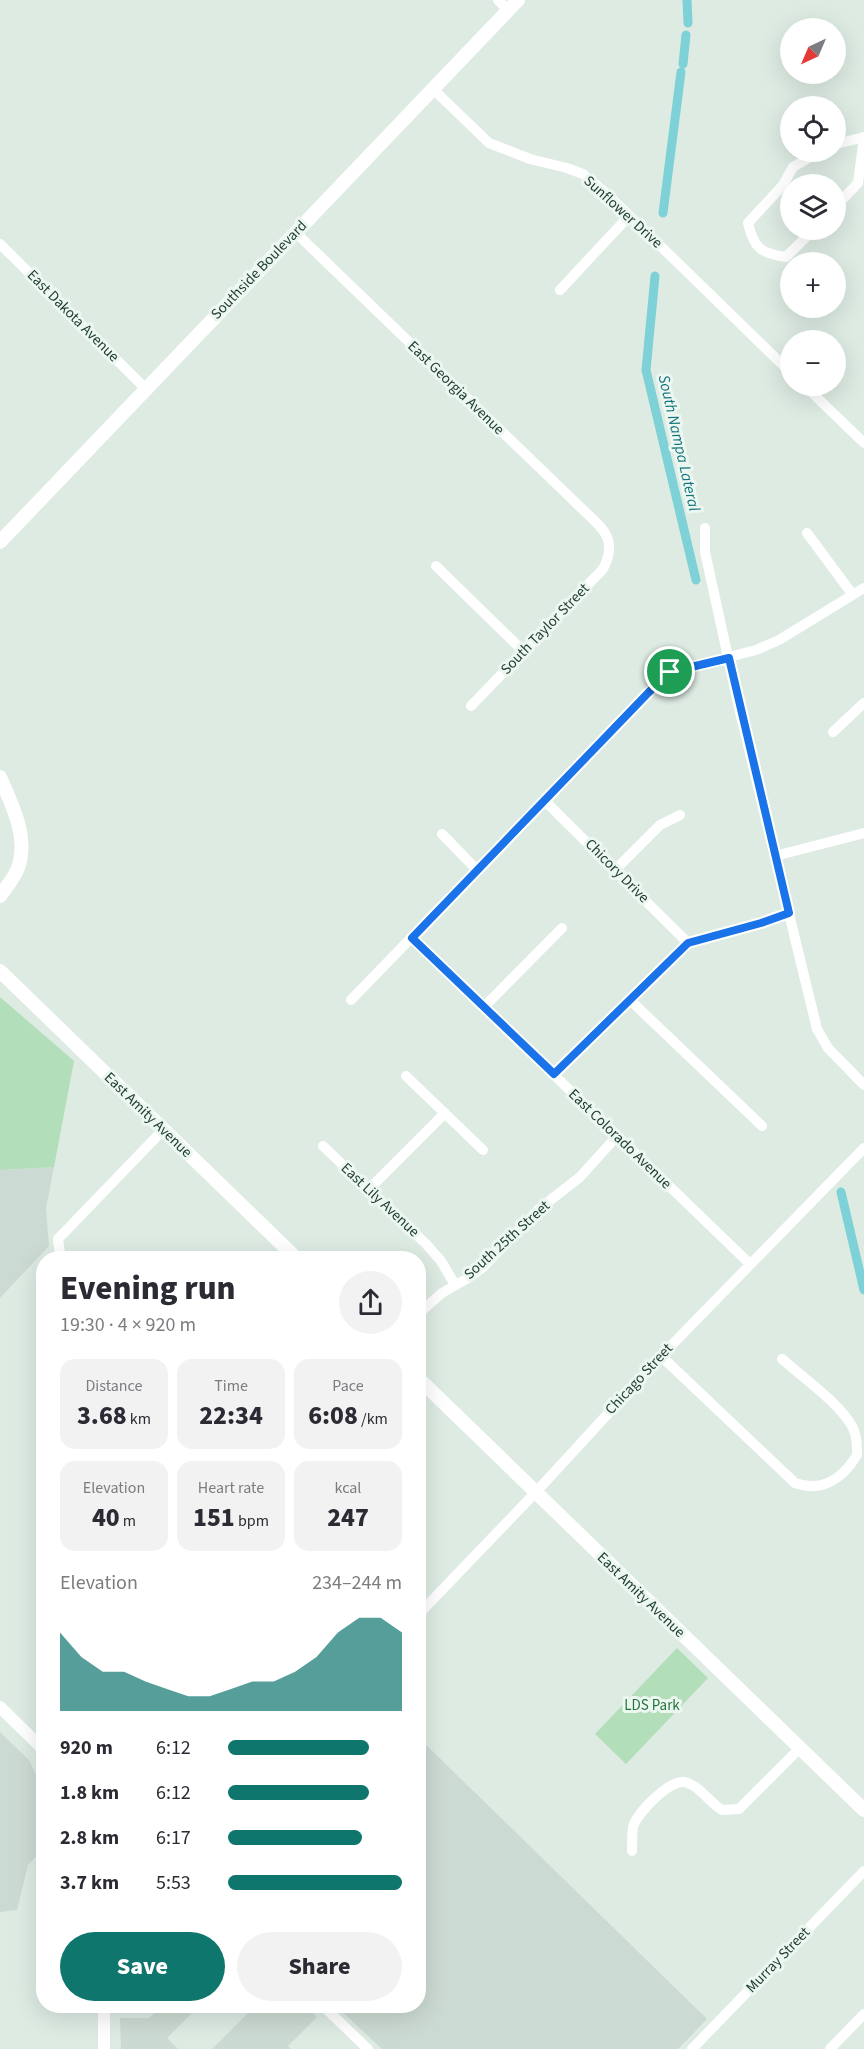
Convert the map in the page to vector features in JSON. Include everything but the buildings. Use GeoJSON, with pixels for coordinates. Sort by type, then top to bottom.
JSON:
{"type":"FeatureCollection","features":[{"type":"Feature","properties":{"kind":"main road","name":"Southside Boulevard"},"geometry":{"type":"LineString","coordinates":[[0,542],[513,5]]}},
{"type":"Feature","properties":{"kind":"main road"},"geometry":{"type":"LineString","coordinates":[[0,777],[17,816],[21,844],[18,868],[0,896]]}},
{"type":"Feature","properties":{"kind":"main road","name":"East Amity Avenue"},"geometry":{"type":"LineString","coordinates":[[0,971],[289,1251]]}},
{"type":"Feature","properties":{"kind":"main road","name":"East Amity Avenue"},"geometry":{"type":"LineString","coordinates":[[426,1386],[864,1810]]}},
{"type":"Feature","properties":{"kind":"street"},"geometry":{"type":"LineString","coordinates":[[498,0],[513,5]]}},
{"type":"Feature","properties":{"kind":"street","name":"Sunflower Drive"},"geometry":{"type":"LineString","coordinates":[[434,90],[489,143],[530,159],[582,174],[629,216],[780,362]]}},
{"type":"Feature","properties":{"kind":"street"},"geometry":{"type":"LineString","coordinates":[[846,142],[864,137],[858,183],[846,196]]}},
{"type":"Feature","properties":{"kind":"street"},"geometry":{"type":"LineString","coordinates":[[789,174],[793,167],[802,162]]}},
{"type":"Feature","properties":{"kind":"street"},"geometry":{"type":"LineString","coordinates":[[780,188],[748,223],[753,241],[767,254],[786,257],[803,240]]}},
{"type":"Feature","properties":{"kind":"street"},"geometry":{"type":"LineString","coordinates":[[560,290],[629,216]]}},
{"type":"Feature","properties":{"kind":"street","name":"East Georgia Avenue"},"geometry":{"type":"LineString","coordinates":[[296,232],[575,502],[605,533],[611,547]]}},
{"type":"Feature","properties":{"kind":"street","name":"East Dakota Avenue"},"geometry":{"type":"LineString","coordinates":[[0,244],[146,388]]}},
{"type":"Feature","properties":{"kind":"street"},"geometry":{"type":"LineString","coordinates":[[815,396],[864,443]]}},
{"type":"Feature","properties":{"kind":"street"},"geometry":{"type":"LineString","coordinates":[[705,528],[705,552],[817,1029],[828,1048],[864,1085]]}},
{"type":"Feature","properties":{"kind":"street"},"geometry":{"type":"LineString","coordinates":[[807,533],[853,595]]}},
{"type":"Feature","properties":{"kind":"street","name":"South Taylor Street"},"geometry":{"type":"LineString","coordinates":[[471,706],[603,569],[609,558],[611,547]]}},
{"type":"Feature","properties":{"kind":"street"},"geometry":{"type":"LineString","coordinates":[[436,566],[523,651]]}},
{"type":"Feature","properties":{"kind":"street"},"geometry":{"type":"LineString","coordinates":[[351,1000],[670,672],[756,650],[779,640],[864,588]]}},
{"type":"Feature","properties":{"kind":"street"},"geometry":{"type":"LineString","coordinates":[[833,732],[864,703]]}},
{"type":"Feature","properties":{"kind":"street","name":"Chicory Drive"},"geometry":{"type":"LineString","coordinates":[[544,800],[688,943]]}},
{"type":"Feature","properties":{"kind":"street"},"geometry":{"type":"LineString","coordinates":[[616,869],[660,825],[680,814]]}},
{"type":"Feature","properties":{"kind":"street"},"geometry":{"type":"LineString","coordinates":[[775,856],[864,833]]}},
{"type":"Feature","properties":{"kind":"street"},"geometry":{"type":"LineString","coordinates":[[442,834],[477,870]]}},
{"type":"Feature","properties":{"kind":"street"},"geometry":{"type":"LineString","coordinates":[[554,1074],[688,943],[789,913]]}},
{"type":"Feature","properties":{"kind":"street"},"geometry":{"type":"LineString","coordinates":[[484,1008],[562,928]]}},
{"type":"Feature","properties":{"kind":"street","name":"East Colorado Avenue"},"geometry":{"type":"LineString","coordinates":[[412,938],[750,1264]]}},
{"type":"Feature","properties":{"kind":"street"},"geometry":{"type":"LineString","coordinates":[[630,1000],[762,1126]]}},
{"type":"Feature","properties":{"kind":"street"},"geometry":{"type":"LineString","coordinates":[[406,1076],[483,1150]]}},
{"type":"Feature","properties":{"kind":"street"},"geometry":{"type":"LineString","coordinates":[[369,1189],[445,1113]]}},
{"type":"Feature","properties":{"kind":"street"},"geometry":{"type":"LineString","coordinates":[[60,1251],[58,1239],[163,1130]]}},
{"type":"Feature","properties":{"kind":"street","name":"South 25th Street"},"geometry":{"type":"LineString","coordinates":[[426,1305],[482,1268],[539,1209],[580,1177],[617,1136]]}},
{"type":"Feature","properties":{"kind":"street","name":"East Lily Avenue"},"geometry":{"type":"LineString","coordinates":[[323,1146],[426,1244],[441,1261],[454,1285]]}},
{"type":"Feature","properties":{"kind":"street","name":"Chicago Street"},"geometry":{"type":"LineString","coordinates":[[426,1607],[536,1492],[661,1356],[864,1148]]}},
{"type":"Feature","properties":{"kind":"street"},"geometry":{"type":"LineString","coordinates":[[661,1356],[795,1483],[806,1487],[822,1486],[836,1480],[861,1456],[857,1440],[852,1425],[832,1403],[782,1359]]}},
{"type":"Feature","properties":{"kind":"street"},"geometry":{"type":"LineString","coordinates":[[0,1707],[36,1742]]}},
{"type":"Feature","properties":{"kind":"street"},"geometry":{"type":"LineString","coordinates":[[632,1851],[633,1829],[637,1819],[673,1784],[685,1782],[696,1788],[722,1810],[739,1809],[800,1749]]}},
{"type":"Feature","properties":{"kind":"street","name":"Murray Street"},"geometry":{"type":"LineString","coordinates":[[692,2049],[864,1871]]}},
{"type":"Feature","properties":{"kind":"street"},"geometry":{"type":"LineString","coordinates":[[104,2013],[104,2049]]}},
{"type":"Feature","properties":{"kind":"street"},"geometry":{"type":"LineString","coordinates":[[329,2013],[368,2049]]}},
{"type":"Feature","properties":{"kind":"street"},"geometry":{"type":"LineString","coordinates":[[830,2049],[864,2014]]}},
{"type":"Feature","properties":{"kind":"shaded area"},"geometry":{"type":"Polygon","coordinates":[[[54,1167],[46,1208],[49,1246],[44,1251],[36,1251],[36,1260],[0,1298],[0,1170],[54,1167]]]}},
{"type":"Feature","properties":{"kind":"shaded area"},"geometry":{"type":"Polygon","coordinates":[[[0,1732],[29,1760],[36,1775],[36,1856],[28,1865],[17,1910],[0,1912],[0,1732]]]}},
{"type":"Feature","properties":{"kind":"shaded area"},"geometry":{"type":"Polygon","coordinates":[[[426,1745],[707,2019],[678,2049],[382,2049],[343,2013],[426,2013],[426,1745]]]}},
{"type":"Feature","properties":{"kind":"shaded area"},"geometry":{"type":"Polygon","coordinates":[[[154,2013],[192,2013],[167,2038],[178,2049],[121,2049],[120,2018],[149,2018],[154,2013]]]}},
{"type":"Feature","properties":{"kind":"shaded area"},"geometry":{"type":"Polygon","coordinates":[[[248,2013],[313,2013],[317,2017],[288,2046],[291,2049],[212,2049],[248,2013]]]}},
{"type":"Feature","properties":{"kind":"green space"},"geometry":{"type":"Polygon","coordinates":[[[0,997],[74,1061],[54,1167],[0,1170],[0,997]]]}},
{"type":"Feature","properties":{"kind":"green space","name":"LDS Park"},"geometry":{"type":"Polygon","coordinates":[[[677,1648],[708,1678],[626,1764],[595,1734],[677,1648]]]}},
{"type":"Feature","properties":{"kind":"waterway","name":"South Nampa Lateral"},"geometry":{"type":"LineString","coordinates":[[687,0],[688,23]]}},
{"type":"Feature","properties":{"kind":"waterway","name":"South Nampa Lateral"},"geometry":{"type":"LineString","coordinates":[[683,64],[686,35]]}},
{"type":"Feature","properties":{"kind":"waterway","name":"South Nampa Lateral"},"geometry":{"type":"LineString","coordinates":[[663,213],[681,72]]}},
{"type":"Feature","properties":{"kind":"waterway","name":"South Nampa Lateral"},"geometry":{"type":"LineString","coordinates":[[655,276],[646,370],[696,580]]}},
{"type":"Feature","properties":{"kind":"waterway","name":"South Nampa Lateral"},"geometry":{"type":"LineString","coordinates":[[841,1192],[864,1290]]}},
{"type":"Feature","properties":{"kind":"route"},"geometry":{"type":"LineString","coordinates":[[729,658],[789,913],[688,943],[554,1074],[412,938],[670,672],[729,658]]}}]}
